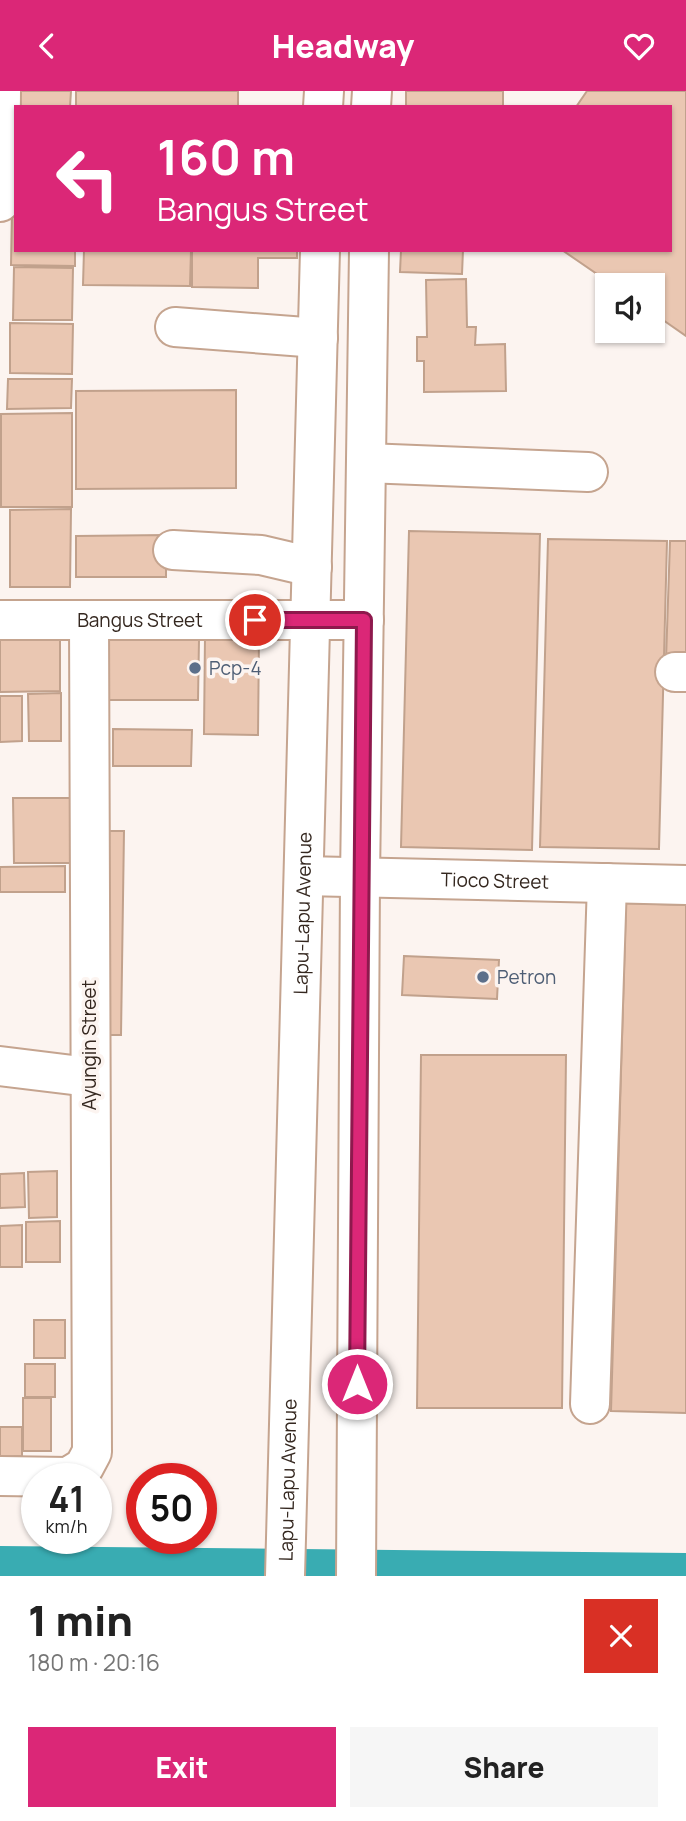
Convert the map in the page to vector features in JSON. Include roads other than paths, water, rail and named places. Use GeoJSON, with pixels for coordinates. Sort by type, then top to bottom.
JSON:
{"type":"FeatureCollection","features":[{"type":"Feature","properties":{"kind":"main road"},"geometry":{"type":"LineString","coordinates":[[0,202],[1,91]]}},
{"type":"Feature","properties":{"kind":"main road","name":"Lapu-Lapu Avenue"},"geometry":{"type":"LineString","coordinates":[[285,1576],[320,252]]}},
{"type":"Feature","properties":{"kind":"main road"},"geometry":{"type":"LineString","coordinates":[[356,1576],[360,878],[369,252]]}},
{"type":"Feature","properties":{"kind":"main road"},"geometry":{"type":"LineString","coordinates":[[175,327],[318,338]]}},
{"type":"Feature","properties":{"kind":"main road"},"geometry":{"type":"LineString","coordinates":[[366,463],[588,472]]}},
{"type":"Feature","properties":{"kind":"main road"},"geometry":{"type":"LineString","coordinates":[[173,550],[261,555],[312,567]]}},
{"type":"Feature","properties":{"kind":"main road","name":"Bangus Street"},"geometry":{"type":"LineString","coordinates":[[0,620],[364,620]]}},
{"type":"Feature","properties":{"kind":"main road","name":"Ayungin Street"},"geometry":{"type":"LineString","coordinates":[[0,1476],[68,1477],[84,1467],[92,1452],[89,620]]}},
{"type":"Feature","properties":{"kind":"main road","name":"Tioco Street"},"geometry":{"type":"LineString","coordinates":[[304,876],[686,885]]}},
{"type":"Feature","properties":{"kind":"main road"},"geometry":{"type":"LineString","coordinates":[[590,1404],[607,883]]}},
{"type":"Feature","properties":{"kind":"main road"},"geometry":{"type":"LineString","coordinates":[[0,1066],[89,1077]]}},
{"type":"Feature","properties":{"kind":"water"},"geometry":{"type":"Polygon","coordinates":[[[0,1546],[21,1546],[21,1554],[112,1554],[112,1547],[126,1547],[126,1554],[217,1554],[217,1548],[686,1553],[686,1576],[0,1576],[0,1546]]]}},
{"type":"Feature","properties":{"kind":"place","name":"Pcp-4"},"geometry":{"type":"Point","coordinates":[195,668]}},
{"type":"Feature","properties":{"kind":"place","name":"Petron"},"geometry":{"type":"Point","coordinates":[483,977]}}]}
